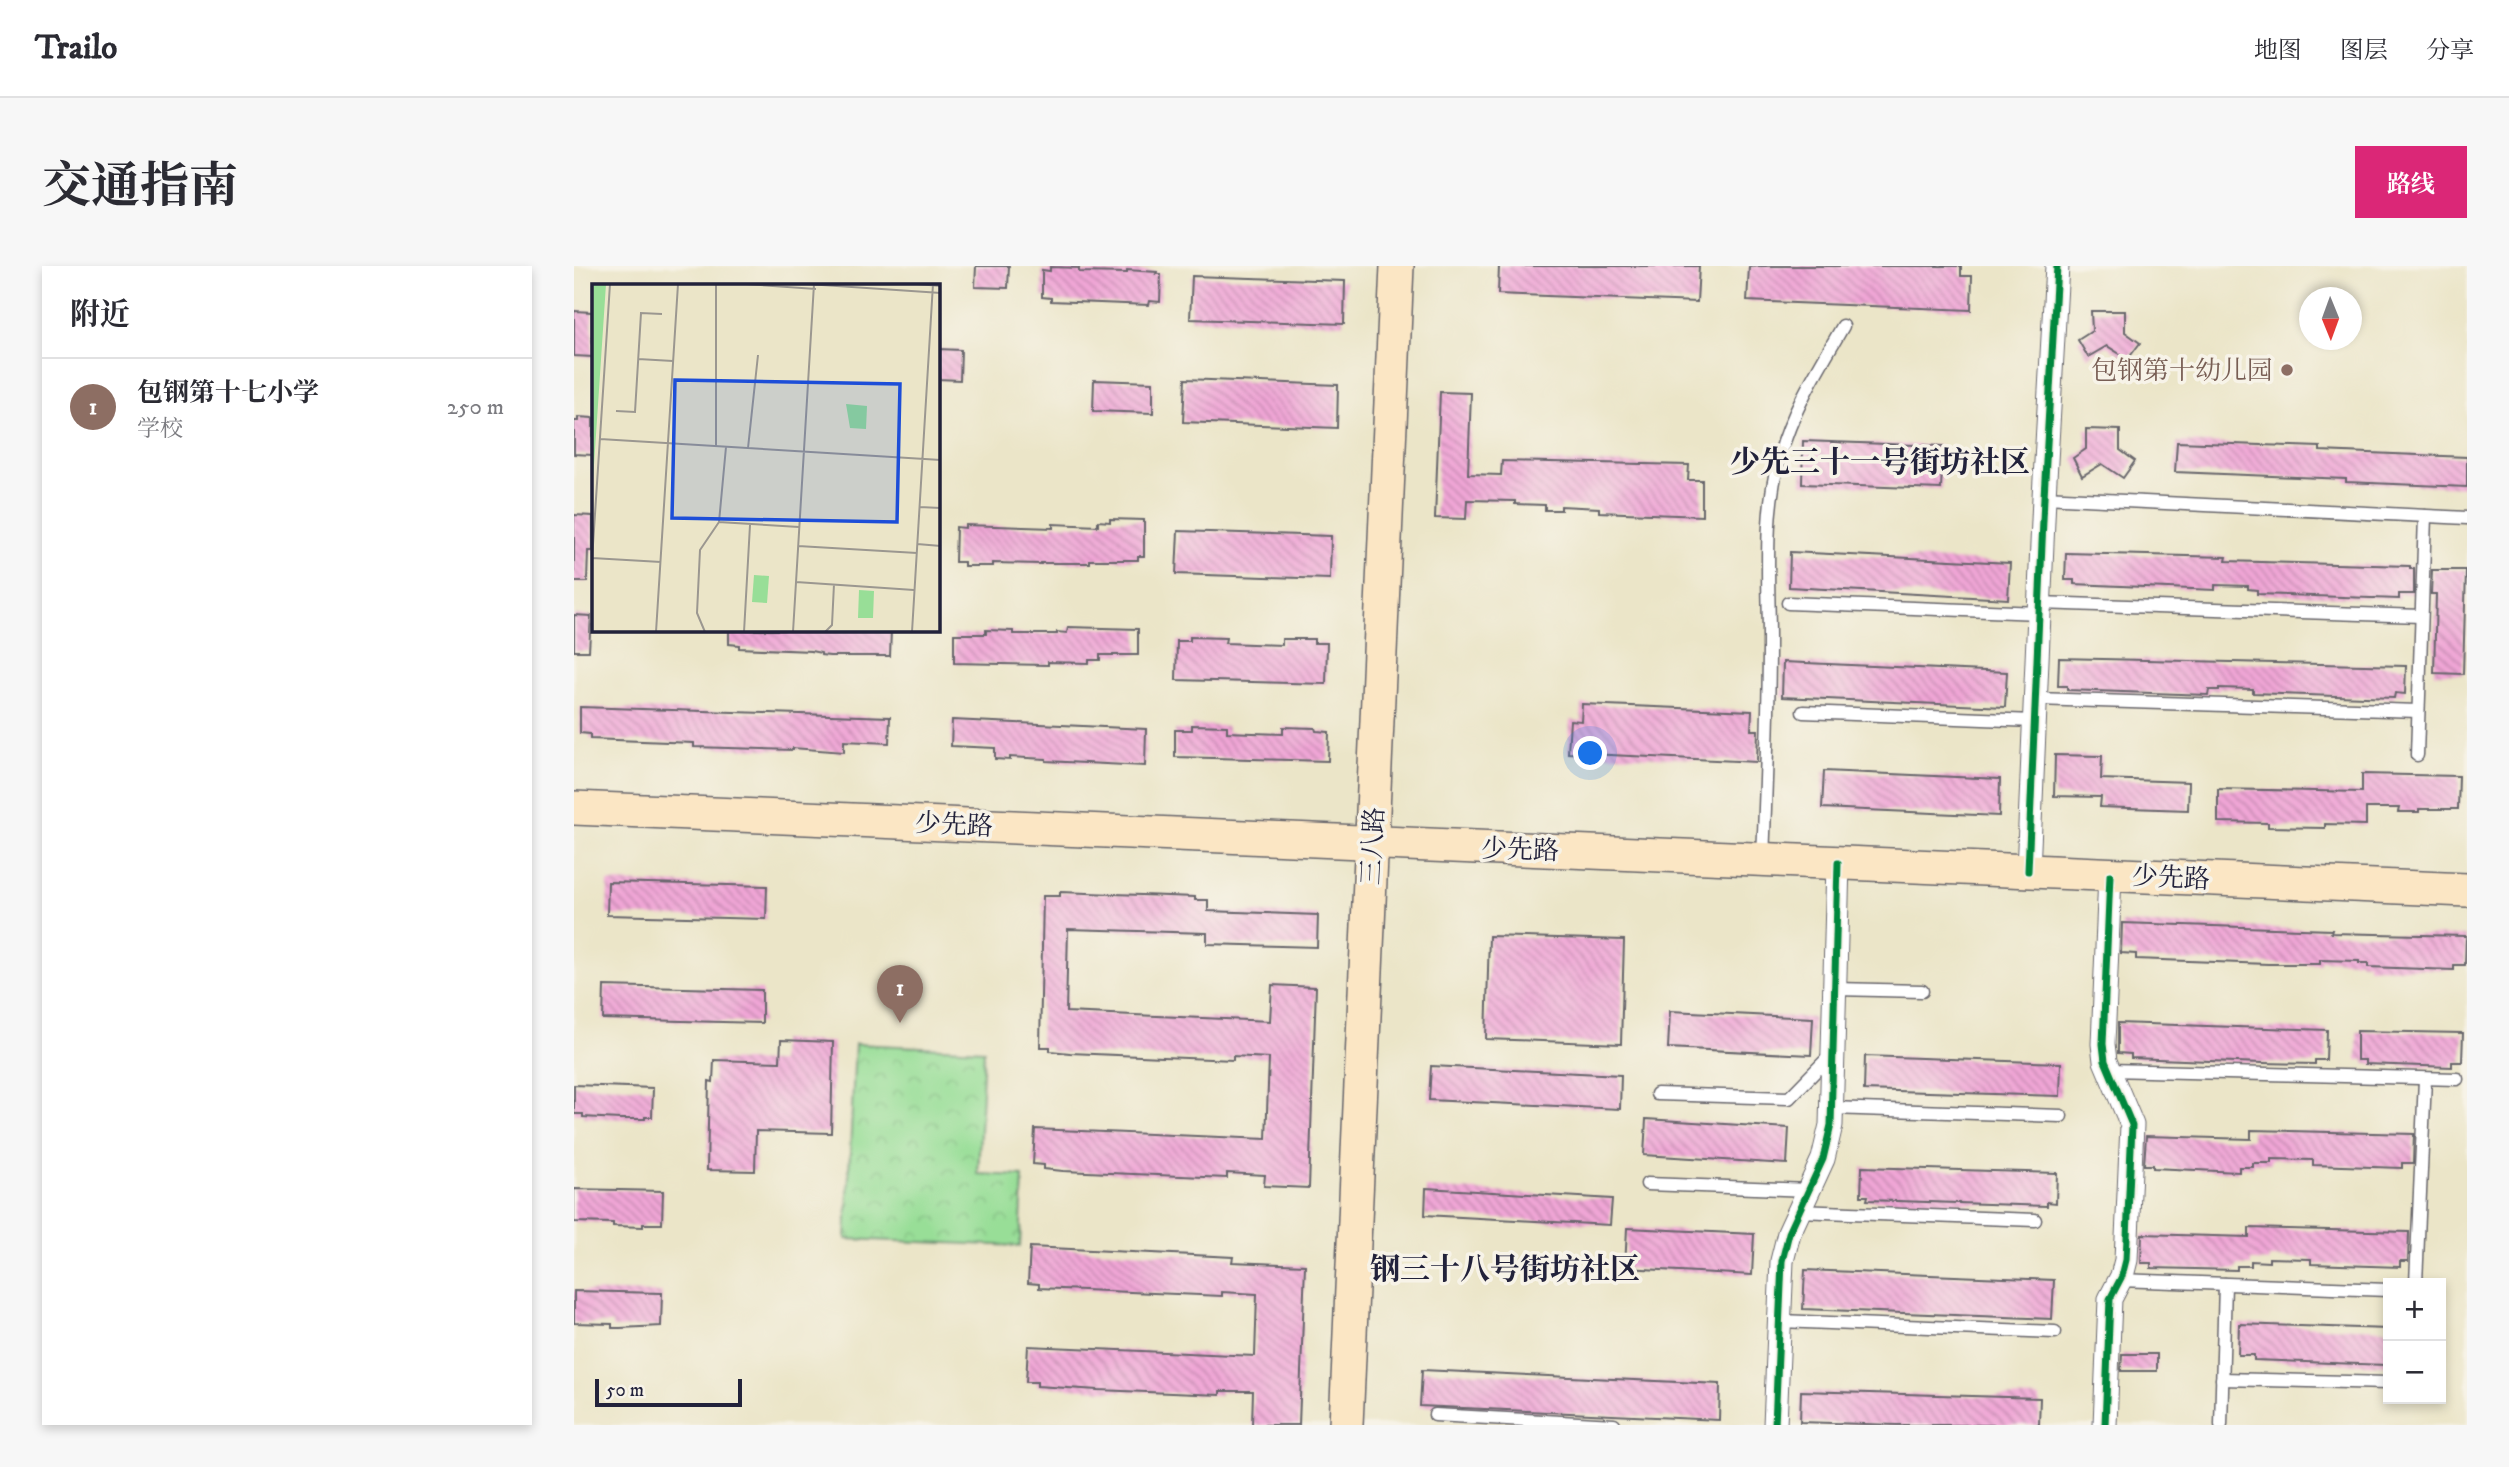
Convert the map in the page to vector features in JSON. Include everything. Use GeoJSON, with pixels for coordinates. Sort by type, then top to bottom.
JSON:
{"type":"FeatureCollection","features":[{"type":"Feature","properties":{"kind":"main road","name":"三八路"},"geometry":{"type":"LineString","coordinates":[[1346,1425],[1397,266]]}},
{"type":"Feature","properties":{"kind":"main road","name":"少先路"},"geometry":{"type":"LineString","coordinates":[[574,808],[2467,890]]}},
{"type":"Feature","properties":{"kind":"street"},"geometry":{"type":"LineString","coordinates":[[2028,871],[2057,266]]}},
{"type":"Feature","properties":{"kind":"street"},"geometry":{"type":"LineString","coordinates":[[1775,1425],[1782,1261],[1789,1233],[1828,1142],[1839,863]]}},
{"type":"Feature","properties":{"kind":"street"},"geometry":{"type":"LineString","coordinates":[[2105,1425],[2110,1299],[2126,1260],[2133,1131],[2105,1061],[2103,1044],[2110,875]]}},
{"type":"Feature","properties":{"kind":"lane"},"geometry":{"type":"LineString","coordinates":[[1763,860],[1769,674],[1770,512],[1779,458],[1787,430],[1843,326]]}},
{"type":"Feature","properties":{"kind":"lane"},"geometry":{"type":"LineString","coordinates":[[2044,497],[2467,518]]}},
{"type":"Feature","properties":{"kind":"lane"},"geometry":{"type":"LineString","coordinates":[[2417,755],[2425,516]]}},
{"type":"Feature","properties":{"kind":"lane"},"geometry":{"type":"LineString","coordinates":[[1788,603],[2421,616]]}},
{"type":"Feature","properties":{"kind":"lane"},"geometry":{"type":"LineString","coordinates":[[1803,712],[2418,711]]}},
{"type":"Feature","properties":{"kind":"lane"},"geometry":{"type":"LineString","coordinates":[[1835,989],[1922,991]]}},
{"type":"Feature","properties":{"kind":"lane"},"geometry":{"type":"LineString","coordinates":[[1657,1094],[1789,1098],[1833,1054]]}},
{"type":"Feature","properties":{"kind":"lane"},"geometry":{"type":"LineString","coordinates":[[2109,1070],[2457,1079]]}},
{"type":"Feature","properties":{"kind":"lane"},"geometry":{"type":"LineString","coordinates":[[2416,1278],[2425,1079]]}},
{"type":"Feature","properties":{"kind":"lane"},"geometry":{"type":"LineString","coordinates":[[1831,1108],[2061,1116]]}},
{"type":"Feature","properties":{"kind":"lane"},"geometry":{"type":"LineString","coordinates":[[1647,1184],[1803,1201],[2035,1220]]}},
{"type":"Feature","properties":{"kind":"lane"},"geometry":{"type":"LineString","coordinates":[[2119,1280],[2383,1290]]}},
{"type":"Feature","properties":{"kind":"lane"},"geometry":{"type":"LineString","coordinates":[[2221,1425],[2225,1284]]}},
{"type":"Feature","properties":{"kind":"lane"},"geometry":{"type":"LineString","coordinates":[[1780,1321],[2055,1332]]}},
{"type":"Feature","properties":{"kind":"lane"},"geometry":{"type":"LineString","coordinates":[[2222,1379],[2383,1383]]}},
{"type":"Feature","properties":{"kind":"lane"},"geometry":{"type":"LineString","coordinates":[[1435,1415],[1614,1425]]}},
{"type":"Feature","properties":{"kind":"green space"},"geometry":{"type":"Polygon","coordinates":[[[855,1044],[984,1050],[978,1174],[1023,1176],[1020,1246],[846,1239],[855,1044]]]}},
{"type":"Feature","properties":{"kind":"building"},"geometry":{"type":"Polygon","coordinates":[[[976,266],[1009,266],[1008,288],[975,287],[976,266]]]}},
{"type":"Feature","properties":{"kind":"building"},"geometry":{"type":"Polygon","coordinates":[[[1499,266],[1699,266],[1697,302],[1498,294],[1499,266]]]}},
{"type":"Feature","properties":{"kind":"building"},"geometry":{"type":"Polygon","coordinates":[[[1961,266],[1961,276],[1972,276],[1971,310],[1747,301],[1749,267],[1961,266]]]}},
{"type":"Feature","properties":{"kind":"building"},"geometry":{"type":"Polygon","coordinates":[[[1050,267],[1079,268],[1079,272],[1157,272],[1156,274],[1161,274],[1160,302],[1150,301],[1149,305],[1051,301],[1051,298],[1042,297],[1042,270],[1050,271],[1050,267]]]}},
{"type":"Feature","properties":{"kind":"building"},"geometry":{"type":"Polygon","coordinates":[[[1192,276],[1345,281],[1344,324],[1190,319],[1192,276]]]}},
{"type":"Feature","properties":{"kind":"building"},"geometry":{"type":"Polygon","coordinates":[[[574,311],[592,312],[592,357],[574,356],[574,311]]]}},
{"type":"Feature","properties":{"kind":"building"},"geometry":{"type":"Polygon","coordinates":[[[2091,311],[2125,311],[2125,332],[2140,343],[2128,359],[2107,346],[2088,357],[2078,340],[2092,331],[2091,311]]]}},
{"type":"Feature","properties":{"kind":"building"},"geometry":{"type":"Polygon","coordinates":[[[940,349],[961,350],[960,380],[940,379],[940,349]]]}},
{"type":"Feature","properties":{"kind":"building"},"geometry":{"type":"Polygon","coordinates":[[[1185,379],[1338,385],[1337,428],[1183,422],[1185,379]]]}},
{"type":"Feature","properties":{"kind":"building"},"geometry":{"type":"Polygon","coordinates":[[[1094,380],[1153,382],[1153,413],[1093,411],[1094,380]]]}},
{"type":"Feature","properties":{"kind":"building"},"geometry":{"type":"Polygon","coordinates":[[[1440,392],[1471,393],[1468,474],[1501,475],[1502,461],[1689,465],[1688,480],[1702,480],[1702,516],[1599,512],[1599,508],[1561,506],[1561,510],[1545,510],[1545,505],[1515,504],[1515,501],[1467,500],[1466,519],[1435,518],[1440,392]]]}},
{"type":"Feature","properties":{"kind":"building"},"geometry":{"type":"Polygon","coordinates":[[[578,417],[592,418],[592,455],[574,454],[574,421],[578,421],[578,417]]]}},
{"type":"Feature","properties":{"kind":"building"},"geometry":{"type":"Polygon","coordinates":[[[2086,429],[2120,430],[2120,450],[2135,461],[2123,478],[2102,464],[2082,476],[2073,458],[2086,449],[2086,429]]]}},
{"type":"Feature","properties":{"kind":"building"},"geometry":{"type":"Polygon","coordinates":[[[1803,441],[1943,446],[1941,489],[1802,484],[1803,441]]]}},
{"type":"Feature","properties":{"kind":"building"},"geometry":{"type":"Polygon","coordinates":[[[2177,442],[2320,447],[2320,451],[2467,457],[2467,487],[2175,472],[2177,442]]]}},
{"type":"Feature","properties":{"kind":"building"},"geometry":{"type":"Polygon","coordinates":[[[574,515],[592,516],[592,551],[588,551],[587,582],[574,582],[574,515]]]}},
{"type":"Feature","properties":{"kind":"building"},"geometry":{"type":"Polygon","coordinates":[[[1110,519],[1144,520],[1144,556],[1138,556],[1138,560],[1090,560],[1090,563],[993,563],[993,566],[964,566],[964,562],[955,562],[956,527],[1053,528],[1053,524],[1098,526],[1098,521],[1110,522],[1110,519]]]}},
{"type":"Feature","properties":{"kind":"building"},"geometry":{"type":"Polygon","coordinates":[[[1178,531],[1331,536],[1330,579],[1176,574],[1178,531]]]}},
{"type":"Feature","properties":{"kind":"building"},"geometry":{"type":"Polygon","coordinates":[[[1790,552],[2010,563],[2008,599],[1789,587],[1790,552]]]}},
{"type":"Feature","properties":{"kind":"building"},"geometry":{"type":"Polygon","coordinates":[[[2066,553],[2410,566],[2410,569],[2414,569],[2414,594],[2399,594],[2399,599],[2257,594],[2257,590],[2248,589],[2248,586],[2215,585],[2215,590],[2074,584],[2074,580],[2065,580],[2066,553]]]}},
{"type":"Feature","properties":{"kind":"building"},"geometry":{"type":"Polygon","coordinates":[[[2432,570],[2466,570],[2463,674],[2434,673],[2436,594],[2431,594],[2432,570]]]}},
{"type":"Feature","properties":{"kind":"building"},"geometry":{"type":"Polygon","coordinates":[[[574,615],[591,616],[589,651],[574,651],[574,615]]]}},
{"type":"Feature","properties":{"kind":"building"},"geometry":{"type":"Polygon","coordinates":[[[1068,627],[1138,629],[1138,655],[1100,655],[1100,660],[1089,660],[1089,663],[1048,662],[1048,665],[954,663],[954,634],[986,634],[986,630],[1013,631],[1013,634],[1057,634],[1067,633],[1068,627]]]}},
{"type":"Feature","properties":{"kind":"building"},"geometry":{"type":"Polygon","coordinates":[[[729,632],[891,632],[890,656],[830,656],[811,651],[739,648],[739,645],[729,644],[729,632]]]}},
{"type":"Feature","properties":{"kind":"building"},"geometry":{"type":"Polygon","coordinates":[[[1190,637],[1226,638],[1225,643],[1282,645],[1282,639],[1314,639],[1314,643],[1327,643],[1326,684],[1176,680],[1177,641],[1190,641],[1190,637]]]}},
{"type":"Feature","properties":{"kind":"building"},"geometry":{"type":"Polygon","coordinates":[[[2059,658],[2406,666],[2405,694],[2395,693],[2394,698],[2253,693],[2253,689],[2219,688],[2209,690],[2208,695],[2067,690],[2067,686],[2058,686],[2059,658]]]}},
{"type":"Feature","properties":{"kind":"building"},"geometry":{"type":"Polygon","coordinates":[[[1783,662],[2007,672],[2005,707],[1782,697],[1783,662]]]}},
{"type":"Feature","properties":{"kind":"building"},"geometry":{"type":"Polygon","coordinates":[[[1582,704],[1752,711],[1751,730],[1758,730],[1757,762],[1568,753],[1570,720],[1581,721],[1582,704]]]}},
{"type":"Feature","properties":{"kind":"building"},"geometry":{"type":"Polygon","coordinates":[[[580,707],[890,717],[889,743],[844,741],[844,752],[793,748],[694,747],[694,743],[590,739],[590,734],[580,733],[580,707]]]}},
{"type":"Feature","properties":{"kind":"building"},"geometry":{"type":"Polygon","coordinates":[[[952,720],[1146,729],[1145,766],[1010,757],[1010,760],[995,759],[995,748],[951,746],[952,720]]]}},
{"type":"Feature","properties":{"kind":"building"},"geometry":{"type":"Polygon","coordinates":[[[1192,725],[1227,726],[1227,732],[1283,734],[1283,727],[1315,728],[1316,731],[1329,732],[1328,761],[1175,757],[1175,730],[1192,730],[1192,725]]]}},
{"type":"Feature","properties":{"kind":"building"},"geometry":{"type":"Polygon","coordinates":[[[2055,755],[2102,756],[2101,779],[2189,782],[2188,810],[2100,807],[2101,797],[2054,796],[2055,755]]]}},
{"type":"Feature","properties":{"kind":"building"},"geometry":{"type":"Polygon","coordinates":[[[1824,771],[2000,779],[1999,816],[1822,808],[1824,771]]]}},
{"type":"Feature","properties":{"kind":"building"},"geometry":{"type":"Polygon","coordinates":[[[2362,774],[2459,776],[2458,809],[2398,812],[2399,808],[2366,808],[2366,825],[2325,824],[2325,828],[2268,827],[2268,823],[2218,822],[2218,789],[2362,792],[2362,774]]]}},
{"type":"Feature","properties":{"kind":"building"},"geometry":{"type":"Polygon","coordinates":[[[608,882],[767,886],[766,919],[607,915],[608,882]]]}},
{"type":"Feature","properties":{"kind":"building"},"geometry":{"type":"Polygon","coordinates":[[[1060,892],[1195,897],[1195,900],[1208,900],[1208,911],[1318,915],[1317,947],[1207,944],[1207,933],[1068,929],[1066,1012],[1270,1021],[1272,985],[1316,987],[1309,1188],[1264,1186],[1265,1175],[1227,1173],[1227,1178],[1063,1171],[1044,1169],[1044,1165],[1033,1164],[1035,1129],[1266,1139],[1269,1058],[1233,1056],[1233,1060],[1070,1053],[1040,1047],[1043,896],[1060,896],[1060,892]]]}},
{"type":"Feature","properties":{"kind":"building"},"geometry":{"type":"Polygon","coordinates":[[[2122,923],[2332,930],[2331,933],[2466,936],[2465,965],[2454,965],[2454,970],[2368,967],[2368,963],[2359,961],[2320,960],[2320,964],[2268,964],[2136,959],[2136,954],[2121,953],[2122,923]]]}},
{"type":"Feature","properties":{"kind":"building"},"geometry":{"type":"Polygon","coordinates":[[[1489,936],[1624,940],[1621,1044],[1486,1039],[1489,936]]]}},
{"type":"Feature","properties":{"kind":"building"},"geometry":{"type":"Polygon","coordinates":[[[604,986],[762,990],[762,1023],[603,1019],[604,986]]]}},
{"type":"Feature","properties":{"kind":"building"},"geometry":{"type":"Polygon","coordinates":[[[1670,1011],[1813,1018],[1811,1055],[1668,1048],[1670,1011]]]}},
{"type":"Feature","properties":{"kind":"building"},"geometry":{"type":"Polygon","coordinates":[[[2118,1023],[2327,1030],[2326,1060],[2315,1060],[2315,1064],[2131,1058],[2131,1054],[2118,1053],[2118,1023]]]}},
{"type":"Feature","properties":{"kind":"building"},"geometry":{"type":"Polygon","coordinates":[[[2357,1031],[2463,1033],[2462,1062],[2452,1062],[2452,1067],[2365,1064],[2365,1060],[2357,1060],[2357,1031]]]}},
{"type":"Feature","properties":{"kind":"building"},"geometry":{"type":"Polygon","coordinates":[[[781,1040],[833,1042],[831,1133],[756,1131],[755,1171],[707,1170],[709,1081],[713,1082],[714,1060],[780,1062],[781,1040]]]}},
{"type":"Feature","properties":{"kind":"building"},"geometry":{"type":"Polygon","coordinates":[[[1865,1056],[2061,1063],[2060,1096],[1864,1090],[1865,1056]]]}},
{"type":"Feature","properties":{"kind":"building"},"geometry":{"type":"Polygon","coordinates":[[[1431,1066],[1621,1075],[1620,1109],[1429,1100],[1431,1066]]]}},
{"type":"Feature","properties":{"kind":"building"},"geometry":{"type":"Polygon","coordinates":[[[574,1085],[653,1088],[652,1117],[620,1119],[574,1114],[574,1085]]]}},
{"type":"Feature","properties":{"kind":"building"},"geometry":{"type":"Polygon","coordinates":[[[1646,1119],[1789,1128],[1787,1164],[1644,1155],[1646,1119]]]}},
{"type":"Feature","properties":{"kind":"building"},"geometry":{"type":"Polygon","coordinates":[[[2251,1130],[2414,1134],[2413,1163],[2402,1163],[2402,1168],[2313,1165],[2313,1160],[2271,1159],[2271,1163],[2253,1163],[2253,1167],[2239,1167],[2239,1172],[2153,1168],[2153,1165],[2144,1165],[2146,1136],[2251,1139],[2251,1130]]]}},
{"type":"Feature","properties":{"kind":"building"},"geometry":{"type":"Polygon","coordinates":[[[1862,1167],[2057,1173],[2056,1203],[2047,1202],[2047,1206],[1867,1200],[1868,1196],[1861,1196],[1862,1167]]]}},
{"type":"Feature","properties":{"kind":"building"},"geometry":{"type":"Polygon","coordinates":[[[1426,1188],[1612,1199],[1610,1225],[1425,1215],[1426,1188]]]}},
{"type":"Feature","properties":{"kind":"building"},"geometry":{"type":"Polygon","coordinates":[[[574,1189],[663,1191],[662,1224],[643,1224],[643,1227],[574,1222],[574,1189]]]}},
{"type":"Feature","properties":{"kind":"building"},"geometry":{"type":"Polygon","coordinates":[[[1627,1228],[1754,1234],[1752,1275],[1625,1268],[1627,1228]]]}},
{"type":"Feature","properties":{"kind":"building"},"geometry":{"type":"Polygon","coordinates":[[[2249,1228],[2409,1232],[2408,1261],[2400,1261],[2400,1267],[2311,1264],[2311,1259],[2269,1258],[2269,1262],[2251,1261],[2251,1266],[2237,1266],[2237,1270],[2151,1268],[2151,1263],[2141,1263],[2142,1234],[2249,1237],[2249,1228]]]}},
{"type":"Feature","properties":{"kind":"building"},"geometry":{"type":"Polygon","coordinates":[[[1030,1247],[1233,1257],[1232,1262],[1305,1265],[1299,1425],[1252,1425],[1253,1391],[1220,1391],[1220,1395],[1037,1386],[1037,1382],[1026,1382],[1028,1346],[1255,1356],[1257,1294],[1222,1292],[1222,1296],[1039,1288],[1039,1284],[1028,1283],[1030,1247]]]}},
{"type":"Feature","properties":{"kind":"building"},"geometry":{"type":"Polygon","coordinates":[[[1805,1270],[2054,1280],[2052,1319],[1803,1309],[1805,1270]]]}},
{"type":"Feature","properties":{"kind":"building"},"geometry":{"type":"Polygon","coordinates":[[[574,1291],[662,1293],[661,1326],[612,1328],[612,1324],[574,1323],[574,1291]]]}},
{"type":"Feature","properties":{"kind":"building"},"geometry":{"type":"Polygon","coordinates":[[[2239,1324],[2383,1329],[2383,1365],[2254,1360],[2254,1355],[2238,1355],[2239,1324]]]}},
{"type":"Feature","properties":{"kind":"building"},"geometry":{"type":"Polygon","coordinates":[[[2122,1354],[2157,1354],[2157,1371],[2121,1371],[2122,1354]]]}},
{"type":"Feature","properties":{"kind":"building"},"geometry":{"type":"Polygon","coordinates":[[[1422,1370],[1720,1384],[1719,1420],[1420,1406],[1422,1370]]]}},
{"type":"Feature","properties":{"kind":"building"},"geometry":{"type":"Polygon","coordinates":[[[1801,1391],[2040,1398],[2039,1425],[1800,1422],[1801,1391]]]}},
{"type":"Feature","properties":{"kind":"cycle path"},"geometry":{"type":"LineString","coordinates":[[2028,871],[2057,266]]}},
{"type":"Feature","properties":{"kind":"cycle path"},"geometry":{"type":"LineString","coordinates":[[1775,1425],[1782,1261],[1789,1233],[1823,1159],[1831,1125],[1838,863]]}},
{"type":"Feature","properties":{"kind":"cycle path"},"geometry":{"type":"LineString","coordinates":[[2105,1425],[2110,1299],[2122,1276],[2126,1260],[2132,1125],[2105,1061],[2103,1044],[2110,875]]}},
{"type":"Feature","properties":{"kind":"place","name":"包钢第十幼儿园"},"geometry":{"type":"Point","coordinates":[2287,370]}},
{"type":"Feature","properties":{"kind":"place","name":"包钢第十七小学"},"geometry":{"type":"Point","coordinates":[900,1023]}},
{"type":"Feature","properties":{"kind":"district","name":"少先三十一号街坊社区"},"geometry":{"type":"Point","coordinates":[1880,462]}},
{"type":"Feature","properties":{"kind":"district","name":"钢三十八号街坊社区"},"geometry":{"type":"Point","coordinates":[1505,1269]}}]}
